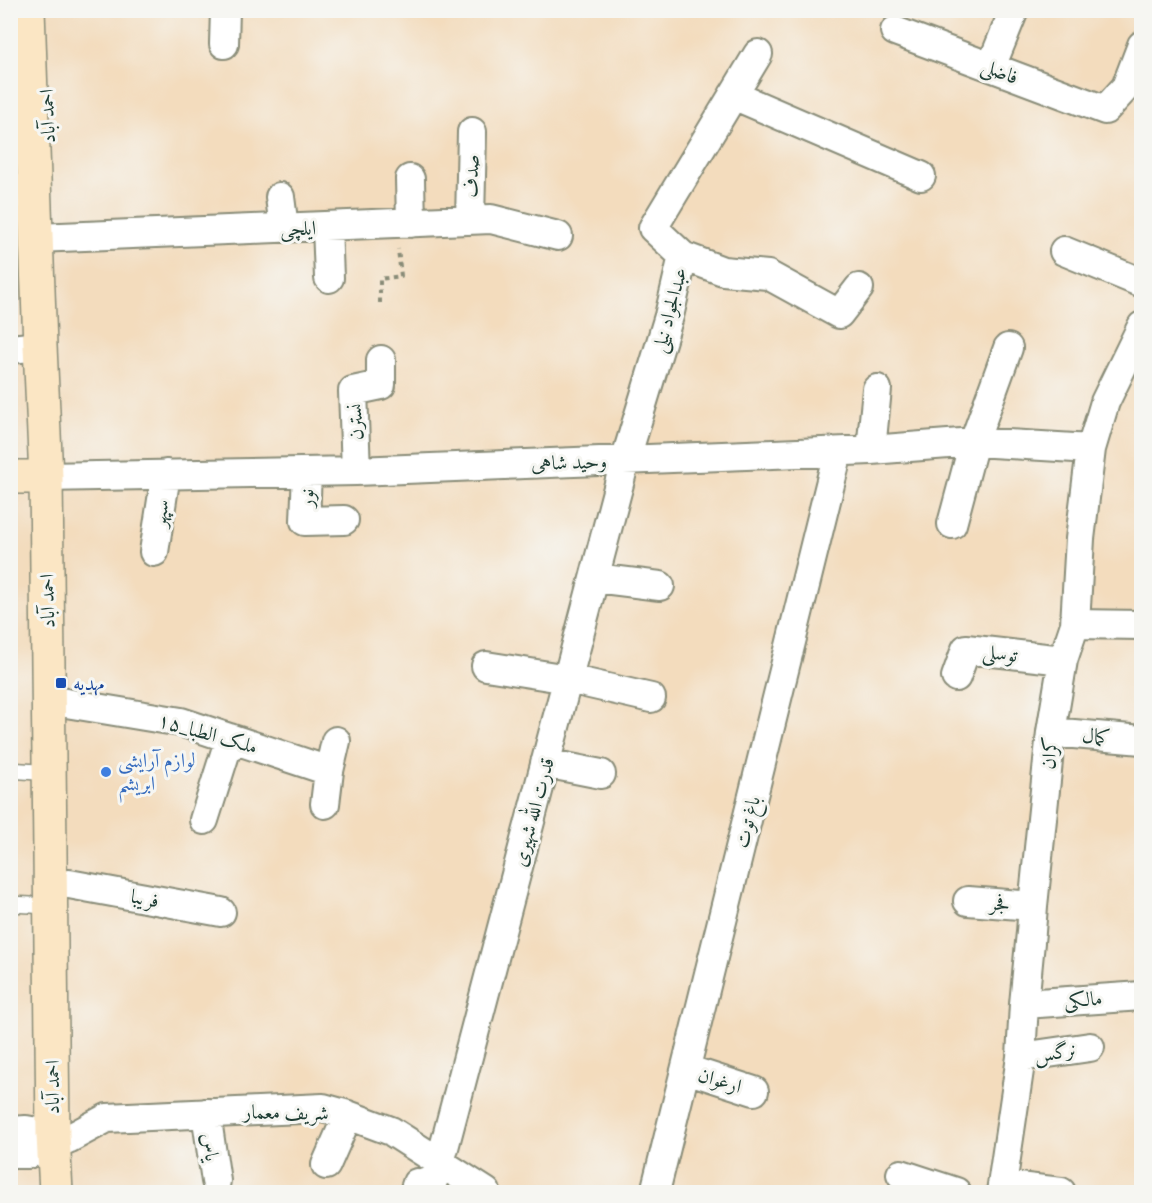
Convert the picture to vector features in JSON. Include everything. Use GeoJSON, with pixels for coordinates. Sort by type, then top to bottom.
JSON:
{"type":"FeatureCollection","features":[{"type":"Feature","properties":{"kind":"main road","name":"احمد آباد"},"geometry":{"type":"LineString","coordinates":[[28,10],[23,199],[44,237],[25,347],[52,477]]}},
{"type":"Feature","properties":{"kind":"main road","name":"احمد آباد"},"geometry":{"type":"LineString","coordinates":[[44,10],[44,237],[56,701],[69,814],[60,895]]}},
{"type":"Feature","properties":{"kind":"main road"},"geometry":{"type":"LineString","coordinates":[[10,477],[52,477]]}},
{"type":"Feature","properties":{"kind":"main road","name":"احمد آباد"},"geometry":{"type":"LineString","coordinates":[[56,701],[49,772],[60,895],[59,1139],[56,1192]]}},
{"type":"Feature","properties":{"kind":"main road","name":"احمد آباد"},"geometry":{"type":"LineString","coordinates":[[59,1139],[72,1192]]}},
{"type":"Feature","properties":{"kind":"street"},"geometry":{"type":"LineString","coordinates":[[224,44],[225,10]]}},
{"type":"Feature","properties":{"kind":"street"},"geometry":{"type":"LineString","coordinates":[[991,67],[1014,10]]}},
{"type":"Feature","properties":{"kind":"street","name":"فاضلی"},"geometry":{"type":"LineString","coordinates":[[895,32],[1105,110],[1126,87],[1142,45]]}},
{"type":"Feature","properties":{"kind":"street","name":"عبدالجواد نیلی"},"geometry":{"type":"LineString","coordinates":[[625,461],[669,316],[683,256],[653,228],[758,54]]}},
{"type":"Feature","properties":{"kind":"street"},"geometry":{"type":"LineString","coordinates":[[733,95],[921,176]]}},
{"type":"Feature","properties":{"kind":"street","name":"صدف"},"geometry":{"type":"LineString","coordinates":[[470,220],[472,132]]}},
{"type":"Feature","properties":{"kind":"street"},"geometry":{"type":"LineString","coordinates":[[403,224],[410,179]]}},
{"type":"Feature","properties":{"kind":"street"},"geometry":{"type":"LineString","coordinates":[[280,197],[284,228]]}},
{"type":"Feature","properties":{"kind":"street","name":"ایلچی"},"geometry":{"type":"LineString","coordinates":[[44,237],[491,219],[558,236]]}},
{"type":"Feature","properties":{"kind":"street"},"geometry":{"type":"LineString","coordinates":[[327,226],[329,278]]}},
{"type":"Feature","properties":{"kind":"street"},"geometry":{"type":"LineString","coordinates":[[1064,251],[1142,283]]}},
{"type":"Feature","properties":{"kind":"street"},"geometry":{"type":"LineString","coordinates":[[683,256],[723,271],[768,275],[839,314],[860,288]]}},
{"type":"Feature","properties":{"kind":"street","name":"کران"},"geometry":{"type":"LineString","coordinates":[[1002,1189],[1021,1057],[1033,906],[1052,732],[1063,660],[1075,624],[1080,539],[1091,450],[1105,402],[1142,326]]}},
{"type":"Feature","properties":{"kind":"street"},"geometry":{"type":"LineString","coordinates":[[952,524],[974,442],[1008,348]]}},
{"type":"Feature","properties":{"kind":"street","name":"نسترن"},"geometry":{"type":"LineString","coordinates":[[356,471],[353,391],[381,385],[381,360]]}},
{"type":"Feature","properties":{"kind":"street"},"geometry":{"type":"LineString","coordinates":[[871,450],[877,389]]}},
{"type":"Feature","properties":{"kind":"street","name":"وحید شاهی"},"geometry":{"type":"LineString","coordinates":[[52,477],[356,471],[625,461],[838,452],[974,442],[1091,450]]}},
{"type":"Feature","properties":{"kind":"street","name":"باغ توت"},"geometry":{"type":"LineString","coordinates":[[655,1192],[838,452]]}},
{"type":"Feature","properties":{"kind":"street","name":"قدرت الله شهیری"},"geometry":{"type":"LineString","coordinates":[[414,1192],[417,1184],[431,1186],[440,1163],[625,461]]}},
{"type":"Feature","properties":{"kind":"street","name":"نور"},"geometry":{"type":"LineString","coordinates":[[307,472],[305,521],[344,520]]}},
{"type":"Feature","properties":{"kind":"street","name":"سپهر"},"geometry":{"type":"LineString","coordinates":[[154,552],[166,474]]}},
{"type":"Feature","properties":{"kind":"street"},"geometry":{"type":"LineString","coordinates":[[594,578],[660,586]]}},
{"type":"Feature","properties":{"kind":"street"},"geometry":{"type":"LineString","coordinates":[[1075,624],[1142,625]]}},
{"type":"Feature","properties":{"kind":"street","name":"توسلی"},"geometry":{"type":"LineString","coordinates":[[956,677],[966,649],[1063,660]]}},
{"type":"Feature","properties":{"kind":"street"},"geometry":{"type":"LineString","coordinates":[[486,666],[568,679],[651,698]]}},
{"type":"Feature","properties":{"kind":"street","name":"۱۵_ملک الطبا"},"geometry":{"type":"LineString","coordinates":[[56,701],[181,722],[329,771]]}},
{"type":"Feature","properties":{"kind":"street","name":"کمال"},"geometry":{"type":"LineString","coordinates":[[1052,732],[1142,740]]}},
{"type":"Feature","properties":{"kind":"street"},"geometry":{"type":"LineString","coordinates":[[204,820],[230,738]]}},
{"type":"Feature","properties":{"kind":"street"},"geometry":{"type":"LineString","coordinates":[[325,804],[336,741]]}},
{"type":"Feature","properties":{"kind":"street"},"geometry":{"type":"LineString","coordinates":[[545,763],[601,774]]}},
{"type":"Feature","properties":{"kind":"street","name":"فریبا"},"geometry":{"type":"LineString","coordinates":[[60,895],[221,912]]}},
{"type":"Feature","properties":{"kind":"street","name":"فجر"},"geometry":{"type":"LineString","coordinates":[[968,901],[1033,906]]}},
{"type":"Feature","properties":{"kind":"street","name":"مالکی"},"geometry":{"type":"LineString","coordinates":[[1024,1004],[1142,996]]}},
{"type":"Feature","properties":{"kind":"street","name":"نرگس"},"geometry":{"type":"LineString","coordinates":[[1021,1057],[1090,1047]]}},
{"type":"Feature","properties":{"kind":"street","name":"ارغوان"},"geometry":{"type":"LineString","coordinates":[[686,1070],[754,1091]]}},
{"type":"Feature","properties":{"kind":"street","name":"شریف معمار"},"geometry":{"type":"LineString","coordinates":[[10,1154],[28,1154],[107,1118],[323,1108],[391,1131],[486,1192]]}},
{"type":"Feature","properties":{"kind":"street","name":"یاس"},"geometry":{"type":"LineString","coordinates":[[206,1113],[216,1181]]}},
{"type":"Feature","properties":{"kind":"street"},"geometry":{"type":"LineString","coordinates":[[326,1165],[348,1115]]}},
{"type":"Feature","properties":{"kind":"street"},"geometry":{"type":"LineString","coordinates":[[10,1131],[26,1130],[59,1139]]}},
{"type":"Feature","properties":{"kind":"street"},"geometry":{"type":"LineString","coordinates":[[901,1174],[956,1192]]}},
{"type":"Feature","properties":{"kind":"street"},"geometry":{"type":"LineString","coordinates":[[1002,1189],[1061,1192]]}},
{"type":"Feature","properties":{"kind":"lane"},"geometry":{"type":"LineString","coordinates":[[10,770],[49,772]]}},
{"type":"Feature","properties":{"kind":"lane"},"geometry":{"type":"LineString","coordinates":[[10,904],[60,895]]}},
{"type":"Feature","properties":{"kind":"path"},"geometry":{"type":"LineString","coordinates":[[380,303],[380,279],[401,276],[403,224]]}},
{"type":"Feature","properties":{"kind":"place","name":"مهدیه"},"geometry":{"type":"Point","coordinates":[61,683]}},
{"type":"Feature","properties":{"kind":"place","name":"لوازم آرایشی ابریشم"},"geometry":{"type":"Point","coordinates":[106,772]}}]}
